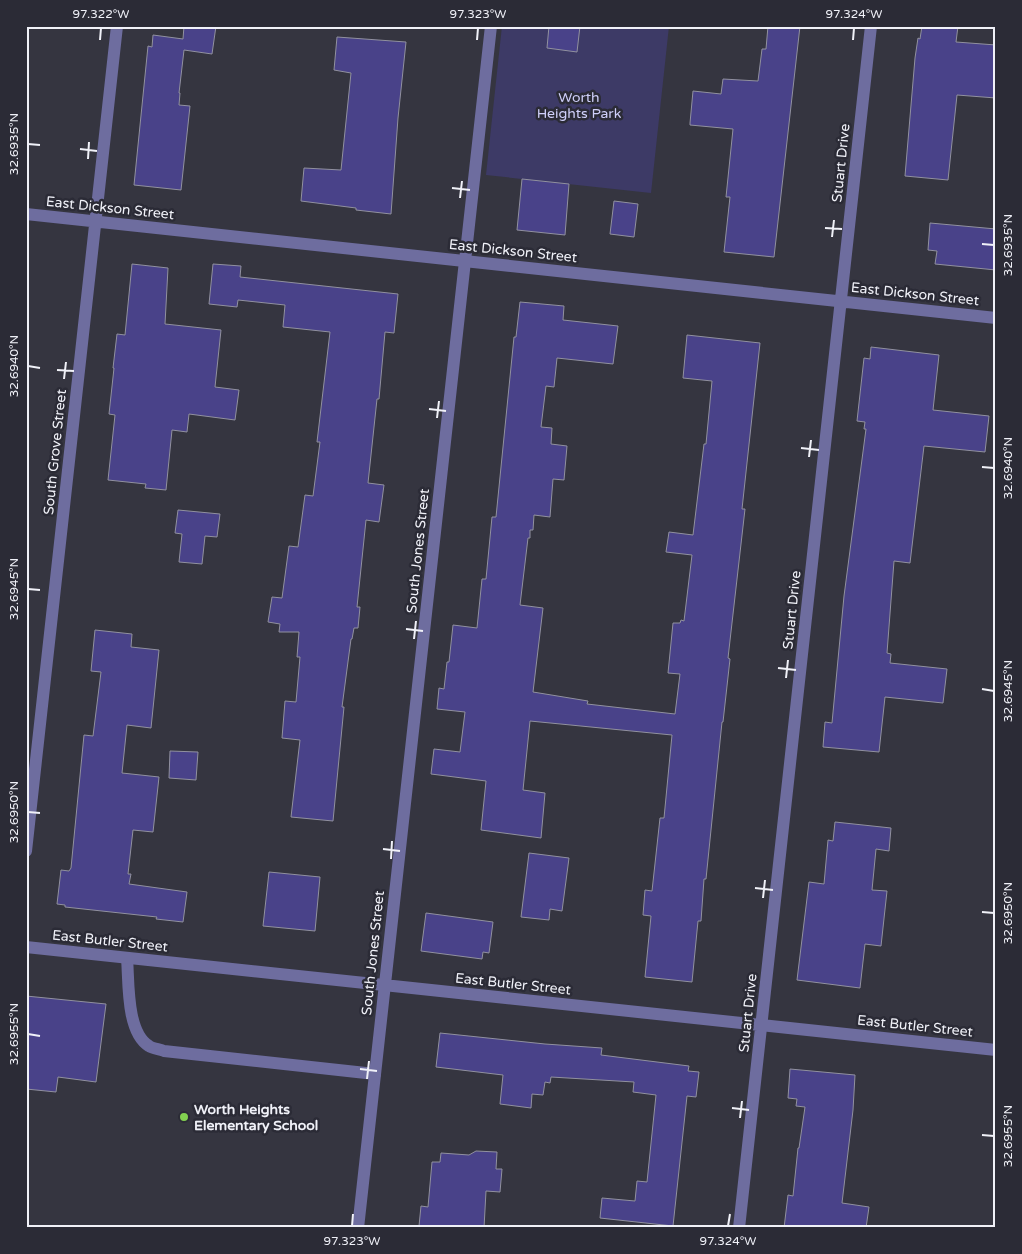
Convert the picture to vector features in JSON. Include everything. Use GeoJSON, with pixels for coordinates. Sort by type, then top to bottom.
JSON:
{"type":"FeatureCollection","features":[{"type":"Feature","properties":{"kind":"street","name":"South Grove Street"},"geometry":{"type":"LineString","coordinates":[[26,851],[117,26]]}},
{"type":"Feature","properties":{"kind":"street","name":"South Jones Street"},"geometry":{"type":"LineString","coordinates":[[358,1228],[491,26]]}},
{"type":"Feature","properties":{"kind":"street","name":"Stuart Drive"},"geometry":{"type":"LineString","coordinates":[[740,1228],[871,26]]}},
{"type":"Feature","properties":{"kind":"street","name":"East Dickson Street"},"geometry":{"type":"LineString","coordinates":[[26,214],[996,318]]}},
{"type":"Feature","properties":{"kind":"street","name":"East Butler Street"},"geometry":{"type":"LineString","coordinates":[[26,947],[996,1050]]}},
{"type":"Feature","properties":{"kind":"street"},"geometry":{"type":"LineString","coordinates":[[127,958],[131,1010],[138,1034],[149,1046],[164,1050],[375,1074]]}},
{"type":"Feature","properties":{"kind":"green space","name":"Worth Heights Park"},"geometry":{"type":"Polygon","coordinates":[[[502,26],[669,26],[651,193],[486,175],[502,26]]]}},
{"type":"Feature","properties":{"kind":"building"},"geometry":{"type":"Polygon","coordinates":[[[184,26],[216,26],[212,54],[184,50],[179,105],[190,106],[181,190],[134,185],[148,46],[152,47],[153,35],[183,39],[184,26]]]}},
{"type":"Feature","properties":{"kind":"building"},"geometry":{"type":"Polygon","coordinates":[[[549,26],[580,26],[577,52],[547,48],[549,26]]]}},
{"type":"Feature","properties":{"kind":"building"},"geometry":{"type":"Polygon","coordinates":[[[768,26],[800,26],[774,257],[724,252],[730,197],[726,197],[733,129],[690,125],[693,91],[721,94],[723,79],[758,81],[762,49],[766,49],[768,26]]]}},
{"type":"Feature","properties":{"kind":"building"},"geometry":{"type":"Polygon","coordinates":[[[922,26],[958,26],[956,42],[996,45],[996,98],[957,95],[948,180],[905,176],[915,58],[922,26]]]}},
{"type":"Feature","properties":{"kind":"building"},"geometry":{"type":"Polygon","coordinates":[[[337,37],[406,42],[391,214],[301,201],[304,168],[341,170],[351,73],[334,70],[337,37]]]}},
{"type":"Feature","properties":{"kind":"building"},"geometry":{"type":"Polygon","coordinates":[[[522,179],[569,184],[565,235],[517,230],[522,179]]]}},
{"type":"Feature","properties":{"kind":"building"},"geometry":{"type":"Polygon","coordinates":[[[614,201],[638,204],[634,237],[610,234],[614,201]]]}},
{"type":"Feature","properties":{"kind":"building"},"geometry":{"type":"Polygon","coordinates":[[[930,223],[996,229],[996,270],[935,264],[937,251],[928,250],[930,223]]]}},
{"type":"Feature","properties":{"kind":"building"},"geometry":{"type":"Polygon","coordinates":[[[132,264],[168,268],[165,324],[221,330],[215,387],[239,390],[235,420],[189,414],[187,432],[172,430],[166,490],[145,488],[146,484],[108,480],[115,415],[109,414],[113,368],[117,334],[125,335],[132,264]]]}},
{"type":"Feature","properties":{"kind":"building"},"geometry":{"type":"Polygon","coordinates":[[[213,264],[241,266],[240,277],[398,294],[394,333],[385,332],[379,399],[377,399],[368,483],[384,485],[379,522],[366,520],[357,607],[360,607],[358,628],[354,628],[351,639],[342,707],[344,707],[333,821],[291,817],[300,740],[282,738],[285,701],[296,702],[300,657],[297,657],[299,632],[279,632],[280,624],[268,622],[272,597],[282,598],[289,546],[298,547],[305,495],[313,496],[320,442],[317,442],[330,332],[283,327],[285,305],[238,300],[237,307],[209,304],[213,264]]]}},
{"type":"Feature","properties":{"kind":"building"},"geometry":{"type":"Polygon","coordinates":[[[520,302],[564,306],[563,320],[618,326],[613,364],[557,358],[554,387],[546,386],[541,427],[552,428],[551,444],[567,446],[564,480],[553,479],[550,517],[534,515],[533,530],[530,530],[530,538],[528,538],[520,605],[543,608],[533,692],[588,701],[587,704],[675,714],[680,674],[668,673],[673,623],[680,623],[681,620],[684,621],[692,555],[666,552],[669,532],[693,535],[704,444],[706,444],[712,381],[683,378],[687,335],[760,343],[742,509],[745,509],[728,658],[730,659],[706,879],[704,879],[701,921],[698,921],[692,982],[645,977],[651,916],[643,915],[645,890],[652,891],[660,818],[664,818],[672,735],[530,721],[523,790],[545,793],[541,838],[481,830],[486,781],[431,774],[434,749],[460,752],[465,712],[437,709],[439,688],[444,689],[453,625],[477,628],[482,579],[486,579],[492,517],[496,517],[514,337],[516,337],[520,302]]]}},
{"type":"Feature","properties":{"kind":"building"},"geometry":{"type":"Polygon","coordinates":[[[871,347],[939,355],[933,410],[989,416],[985,452],[924,446],[910,563],[894,561],[887,653],[891,654],[890,663],[947,669],[943,703],[885,697],[879,752],[823,747],[825,722],[832,723],[844,596],[866,429],[864,429],[865,422],[857,421],[864,358],[870,359],[871,347]]]}},
{"type":"Feature","properties":{"kind":"building"},"geometry":{"type":"Polygon","coordinates":[[[178,510],[220,514],[217,537],[205,536],[202,564],[179,562],[182,534],[175,533],[178,510]]]}},
{"type":"Feature","properties":{"kind":"building"},"geometry":{"type":"Polygon","coordinates":[[[95,630],[132,634],[131,647],[159,650],[151,728],[127,725],[122,773],[159,777],[153,832],[133,830],[128,874],[131,874],[129,884],[187,892],[183,922],[156,919],[157,917],[65,907],[65,905],[57,904],[61,870],[69,871],[71,868],[84,735],[93,736],[101,672],[91,671],[95,630]]]}},
{"type":"Feature","properties":{"kind":"building"},"geometry":{"type":"Polygon","coordinates":[[[170,751],[198,752],[196,780],[169,778],[170,751]]]}},
{"type":"Feature","properties":{"kind":"building"},"geometry":{"type":"Polygon","coordinates":[[[835,822],[891,828],[889,851],[876,849],[872,890],[887,891],[881,946],[865,944],[860,988],[797,980],[809,882],[824,884],[828,840],[833,841],[835,822]]]}},
{"type":"Feature","properties":{"kind":"building"},"geometry":{"type":"Polygon","coordinates":[[[529,853],[569,858],[562,911],[550,909],[549,920],[521,917],[529,853]]]}},
{"type":"Feature","properties":{"kind":"building"},"geometry":{"type":"Polygon","coordinates":[[[269,872],[320,877],[315,931],[263,926],[269,872]]]}},
{"type":"Feature","properties":{"kind":"building"},"geometry":{"type":"Polygon","coordinates":[[[426,913],[493,922],[489,953],[483,952],[482,959],[421,951],[426,913]]]}},
{"type":"Feature","properties":{"kind":"building"},"geometry":{"type":"Polygon","coordinates":[[[26,996],[106,1004],[96,1082],[58,1077],[56,1092],[26,1089],[26,996]]]}},
{"type":"Feature","properties":{"kind":"building"},"geometry":{"type":"Polygon","coordinates":[[[440,1033],[602,1048],[601,1055],[689,1066],[688,1071],[699,1072],[696,1097],[687,1096],[673,1226],[600,1218],[602,1198],[635,1201],[637,1181],[647,1182],[656,1095],[633,1092],[634,1082],[551,1077],[550,1083],[545,1082],[543,1095],[532,1094],[531,1108],[500,1104],[503,1075],[436,1067],[440,1033]]]}},
{"type":"Feature","properties":{"kind":"building"},"geometry":{"type":"Polygon","coordinates":[[[790,1069],[855,1075],[853,1110],[842,1203],[869,1207],[866,1228],[784,1228],[788,1195],[793,1196],[805,1107],[796,1106],[797,1099],[788,1098],[790,1069]]]}},
{"type":"Feature","properties":{"kind":"building"},"geometry":{"type":"Polygon","coordinates":[[[476,1151],[497,1152],[496,1169],[502,1169],[500,1192],[486,1191],[484,1228],[419,1226],[421,1206],[428,1207],[432,1162],[440,1162],[441,1153],[469,1155],[476,1151]]]}},
{"type":"Feature","properties":{"kind":"place","name":"Worth Heights Elementary School"},"geometry":{"type":"Point","coordinates":[184,1117]}}]}
